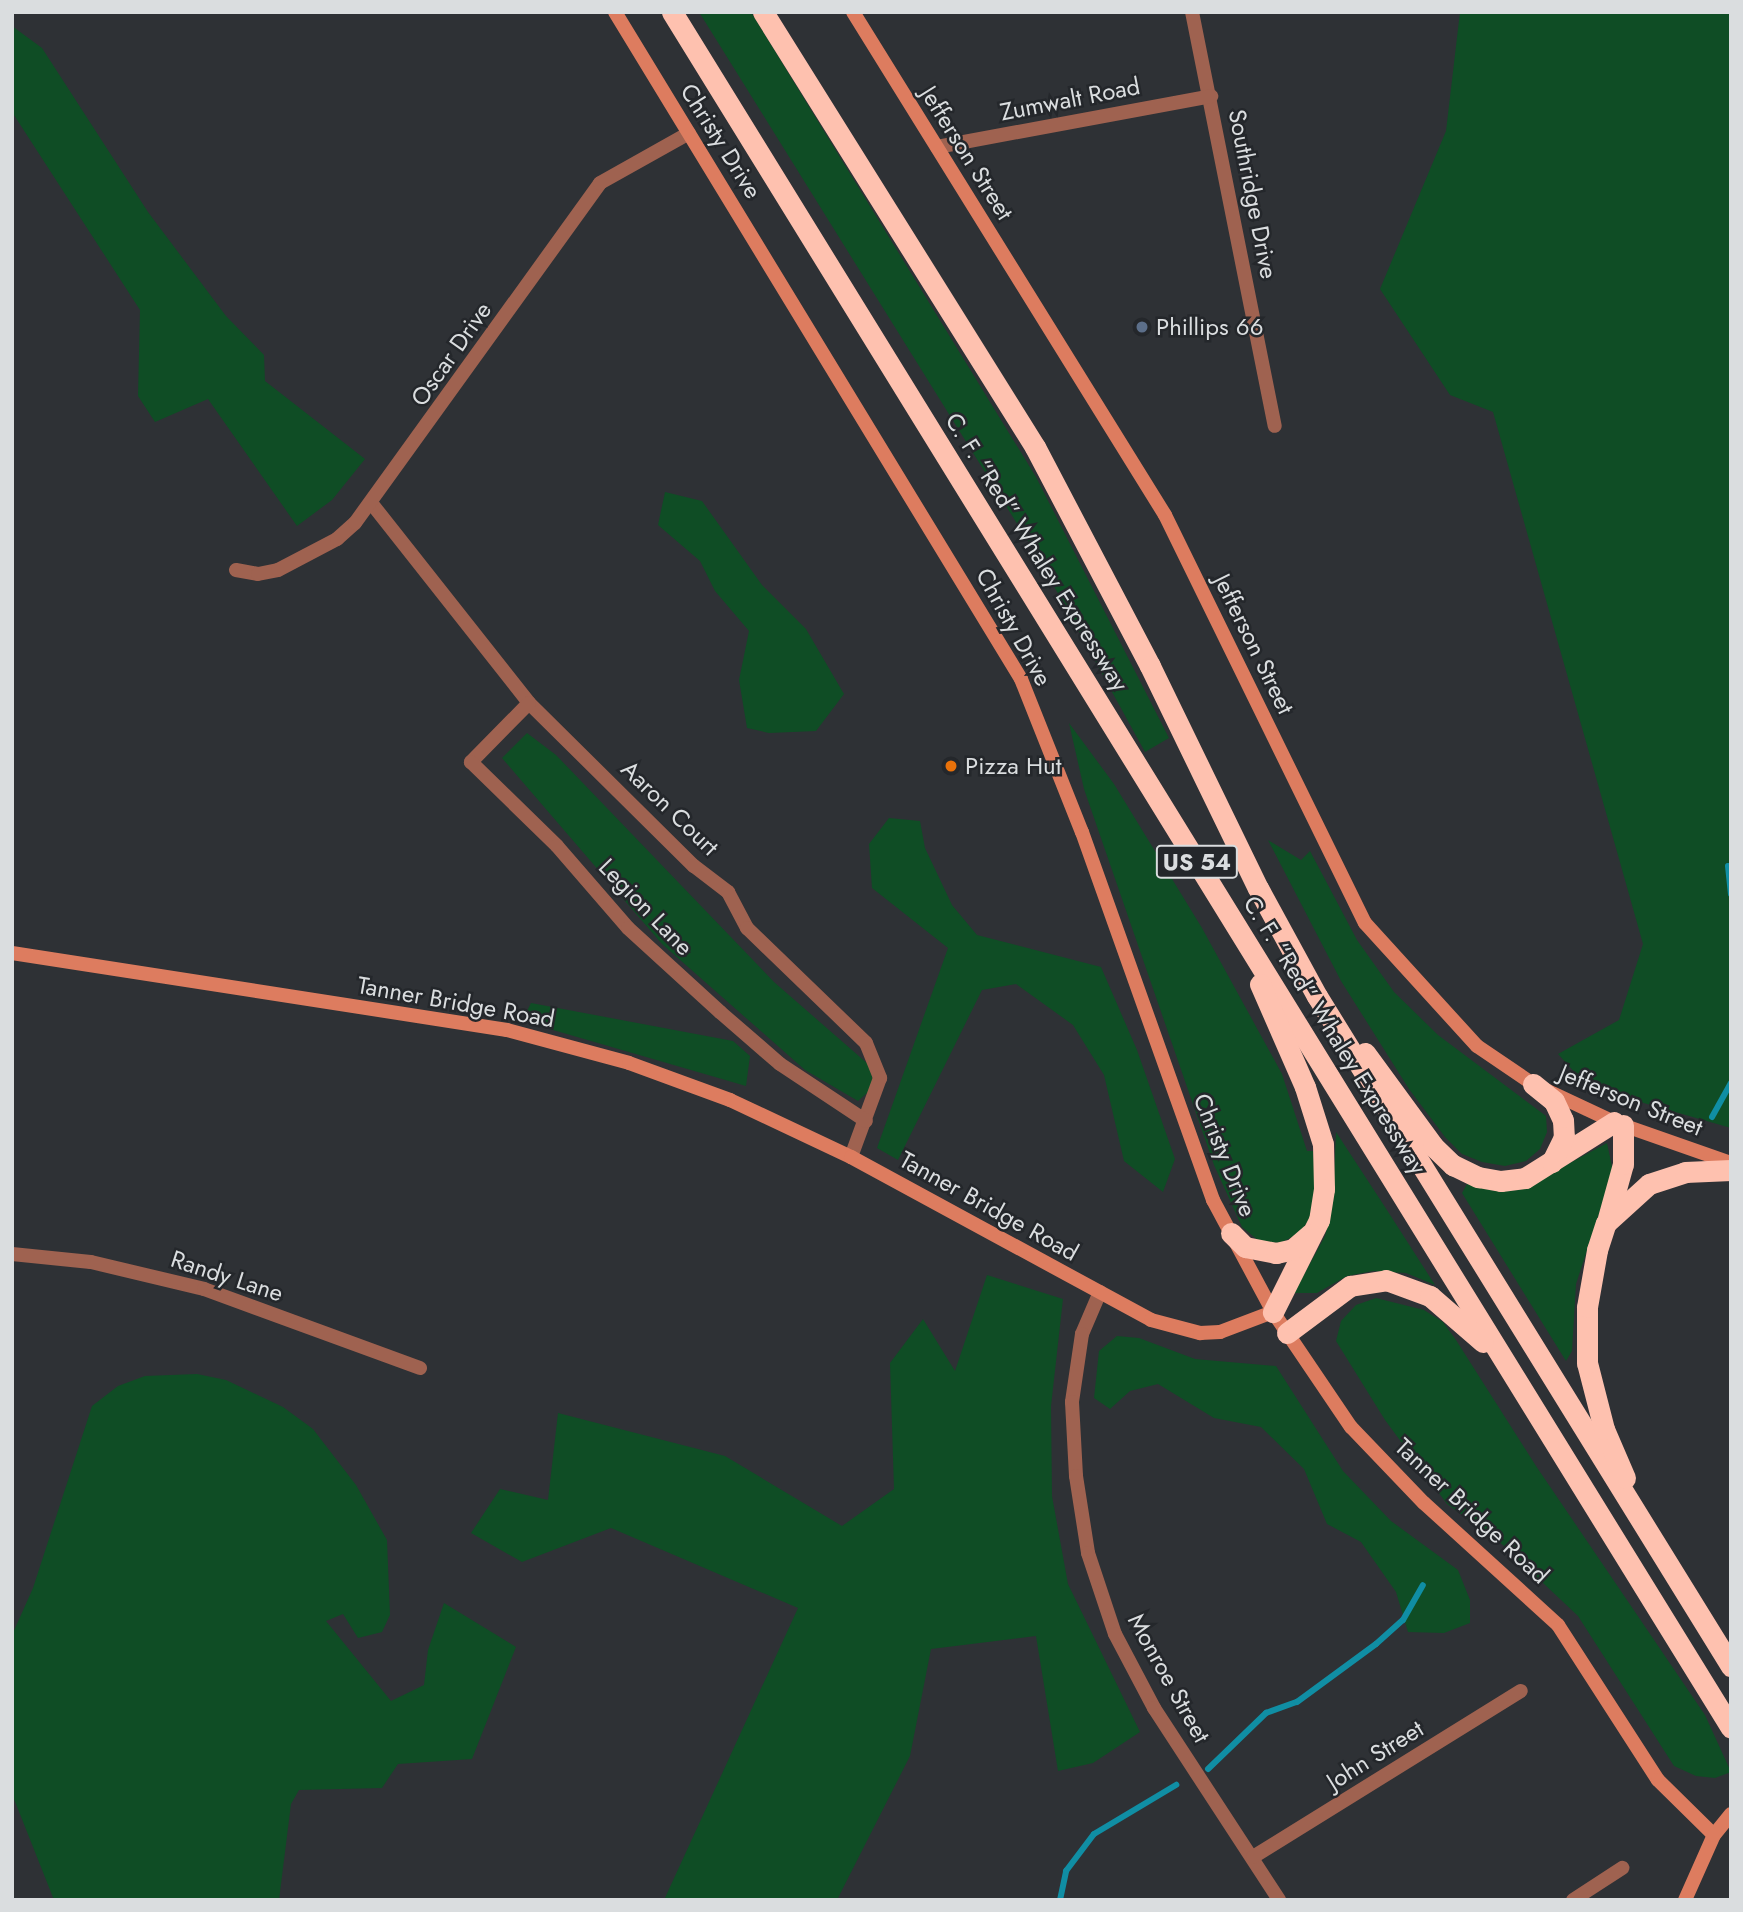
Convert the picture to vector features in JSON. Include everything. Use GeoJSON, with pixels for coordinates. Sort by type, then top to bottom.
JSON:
{"type":"FeatureCollection","features":[{"type":"Feature","properties":{"kind":"highway","name":"C. F. “Red” Whaley Expressway"},"geometry":{"type":"LineString","coordinates":[[671,12],[1726,1721]]}},
{"type":"Feature","properties":{"kind":"highway","name":"C. F. “Red” Whaley Expressway"},"geometry":{"type":"LineString","coordinates":[[763,12],[1035,447],[1150,666],[1258,888],[1317,996],[1731,1665]]}},
{"type":"Feature","properties":{"kind":"highway"},"geometry":{"type":"LineString","coordinates":[[1227,911],[1305,1087],[1323,1144],[1324,1189],[1319,1220],[1273,1312]]}},
{"type":"Feature","properties":{"kind":"highway"},"geometry":{"type":"LineString","coordinates":[[1317,996],[1453,1165],[1501,1181],[1525,1178],[1618,1124],[1623,1164],[1590,1279],[1587,1363],[1604,1429],[1650,1538]]}},
{"type":"Feature","properties":{"kind":"highway"},"geometry":{"type":"LineString","coordinates":[[1533,1084],[1554,1101],[1563,1120],[1560,1152],[1550,1165]]}},
{"type":"Feature","properties":{"kind":"highway"},"geometry":{"type":"LineString","coordinates":[[1606,1223],[1632,1195],[1667,1176],[1731,1170]]}},
{"type":"Feature","properties":{"kind":"highway"},"geometry":{"type":"LineString","coordinates":[[1231,1233],[1245,1247],[1276,1253],[1307,1239],[1319,1220]]}},
{"type":"Feature","properties":{"kind":"highway"},"geometry":{"type":"LineString","coordinates":[[1287,1333],[1350,1286],[1386,1280],[1430,1296],[1507,1366]]}},
{"type":"Feature","properties":{"kind":"street","name":"Christy Drive"},"geometry":{"type":"LineString","coordinates":[[615,12],[1021,679],[1082,832],[1213,1200],[1273,1312]]}},
{"type":"Feature","properties":{"kind":"street","name":"Jefferson Street"},"geometry":{"type":"LineString","coordinates":[[853,12],[1165,515],[1365,923],[1477,1046],[1533,1084],[1618,1124],[1731,1163]]}},
{"type":"Feature","properties":{"kind":"street","name":"Southridge Drive"},"geometry":{"type":"LineString","coordinates":[[1192,12],[1211,96],[1275,426]]}},
{"type":"Feature","properties":{"kind":"street","name":"Zumwalt Road"},"geometry":{"type":"LineString","coordinates":[[937,147],[1211,96]]}},
{"type":"Feature","properties":{"kind":"street","name":"Oscar Drive"},"geometry":{"type":"LineString","coordinates":[[236,570],[270,571],[304,558],[337,539],[372,504],[600,183],[689,133]]}},
{"type":"Feature","properties":{"kind":"street","name":"Aaron Court"},"geometry":{"type":"LineString","coordinates":[[372,504],[529,703],[694,866],[728,892],[747,928],[866,1043],[880,1078],[851,1157]]}},
{"type":"Feature","properties":{"kind":"street","name":"Legion Lane"},"geometry":{"type":"LineString","coordinates":[[529,703],[471,762],[557,846],[628,928],[720,1012],[780,1064],[866,1121]]}},
{"type":"Feature","properties":{"kind":"street","name":"Tanner Bridge Road"},"geometry":{"type":"LineString","coordinates":[[12,953],[507,1030],[629,1063],[730,1100],[851,1157],[1151,1320],[1200,1333],[1220,1332],[1273,1312],[1351,1427],[1424,1503],[1558,1625],[1658,1780],[1714,1835]]}},
{"type":"Feature","properties":{"kind":"street","name":"Randy Lane"},"geometry":{"type":"LineString","coordinates":[[12,1254],[91,1262],[204,1289],[420,1368]]}},
{"type":"Feature","properties":{"kind":"street","name":"Monroe Street"},"geometry":{"type":"LineString","coordinates":[[1100,1292],[1082,1334],[1072,1402],[1076,1476],[1088,1553],[1115,1634],[1148,1695],[1279,1900]]}},
{"type":"Feature","properties":{"kind":"street","name":"John Street"},"geometry":{"type":"LineString","coordinates":[[1253,1857],[1521,1691]]}},
{"type":"Feature","properties":{"kind":"street"},"geometry":{"type":"LineString","coordinates":[[1685,1900],[1714,1835],[1731,1814]]}},
{"type":"Feature","properties":{"kind":"street"},"geometry":{"type":"LineString","coordinates":[[1573,1900],[1622,1868]]}},
{"type":"Feature","properties":{"kind":"green space"},"geometry":{"type":"Polygon","coordinates":[[[699,12],[751,12],[1036,477],[1169,738],[1145,752],[1039,559],[699,12]]]}},
{"type":"Feature","properties":{"kind":"green space"},"geometry":{"type":"Polygon","coordinates":[[[1460,12],[1731,12],[1731,1128],[1588,1087],[1558,1054],[1619,1020],[1643,944],[1493,412],[1450,395],[1380,289],[1446,131],[1460,12]]]}},
{"type":"Feature","properties":{"kind":"green space"},"geometry":{"type":"Polygon","coordinates":[[[12,26],[42,48],[148,212],[226,316],[264,355],[265,381],[365,459],[332,500],[297,526],[208,399],[155,422],[138,396],[140,310],[12,112],[12,26]]]}},
{"type":"Feature","properties":{"kind":"green space"},"geometry":{"type":"Polygon","coordinates":[[[665,492],[702,501],[762,585],[806,629],[844,694],[816,731],[769,733],[747,728],[739,680],[749,631],[715,591],[700,561],[658,525],[665,492]]]}},
{"type":"Feature","properties":{"kind":"green space"},"geometry":{"type":"Polygon","coordinates":[[[1069,723],[1114,784],[1202,928],[1282,1074],[1307,1151],[1313,1151],[1316,1186],[1311,1218],[1298,1234],[1280,1243],[1259,1241],[1242,1227],[1214,1165],[1084,789],[1069,723]]]}},
{"type":"Feature","properties":{"kind":"green space"},"geometry":{"type":"Polygon","coordinates":[[[527,733],[556,755],[774,982],[868,1064],[875,1086],[858,1101],[805,1070],[662,944],[502,758],[527,733]]]}},
{"type":"Feature","properties":{"kind":"green space"},"geometry":{"type":"Polygon","coordinates":[[[889,818],[920,821],[925,848],[952,905],[977,935],[1101,967],[1137,1050],[1175,1159],[1163,1192],[1124,1161],[1104,1075],[1073,1025],[1016,984],[982,990],[898,1160],[877,1148],[948,948],[872,888],[869,844],[889,818]]]}},
{"type":"Feature","properties":{"kind":"green space"},"geometry":{"type":"Polygon","coordinates":[[[1268,840],[1301,860],[1310,851],[1357,940],[1394,992],[1438,1035],[1546,1116],[1547,1132],[1540,1149],[1526,1161],[1505,1166],[1482,1162],[1462,1154],[1445,1137],[1409,1089],[1341,981],[1268,840]]]}},
{"type":"Feature","properties":{"kind":"green space"},"geometry":{"type":"Polygon","coordinates":[[[531,1003],[733,1041],[750,1056],[746,1086],[522,1021],[531,1003]]]}},
{"type":"Feature","properties":{"kind":"green space"},"geometry":{"type":"Polygon","coordinates":[[[1336,1132],[1435,1285],[1406,1273],[1373,1271],[1347,1276],[1317,1293],[1294,1293],[1325,1236],[1333,1203],[1336,1132]]]}},
{"type":"Feature","properties":{"kind":"green space"},"geometry":{"type":"Polygon","coordinates":[[[1607,1143],[1613,1171],[1576,1284],[1572,1351],[1566,1361],[1462,1193],[1467,1184],[1495,1191],[1520,1190],[1607,1143]]]}},
{"type":"Feature","properties":{"kind":"green space"},"geometry":{"type":"Polygon","coordinates":[[[987,1275],[1063,1299],[1051,1406],[1052,1496],[1068,1584],[1140,1732],[1093,1763],[1058,1771],[1036,1636],[931,1649],[910,1756],[837,1900],[664,1900],[798,1608],[611,1528],[522,1562],[471,1533],[500,1489],[548,1500],[558,1413],[725,1456],[842,1526],[894,1489],[890,1363],[923,1319],[955,1371],[987,1275]]]}},
{"type":"Feature","properties":{"kind":"green space"},"geometry":{"type":"Polygon","coordinates":[[[1376,1298],[1424,1310],[1443,1322],[1536,1466],[1705,1715],[1731,1772],[1715,1778],[1696,1776],[1674,1766],[1578,1616],[1503,1545],[1447,1504],[1385,1420],[1336,1341],[1341,1321],[1356,1305],[1376,1298]]]}},
{"type":"Feature","properties":{"kind":"green space"},"geometry":{"type":"Polygon","coordinates":[[[1117,1336],[1139,1338],[1195,1359],[1276,1366],[1343,1471],[1391,1521],[1458,1570],[1470,1600],[1470,1623],[1444,1633],[1408,1632],[1396,1592],[1361,1542],[1327,1524],[1304,1469],[1261,1427],[1214,1418],[1158,1384],[1130,1391],[1110,1409],[1094,1398],[1099,1351],[1117,1336]]]}},
{"type":"Feature","properties":{"kind":"green space"},"geometry":{"type":"Polygon","coordinates":[[[197,1374],[226,1380],[283,1407],[313,1429],[356,1485],[387,1540],[390,1615],[382,1632],[358,1638],[343,1614],[326,1621],[391,1701],[424,1685],[428,1650],[444,1603],[516,1647],[472,1759],[398,1764],[382,1788],[299,1790],[291,1804],[279,1900],[54,1900],[12,1794],[12,1635],[33,1588],[92,1406],[118,1386],[145,1376],[197,1374]]]}},
{"type":"Feature","properties":{"kind":"waterway"},"geometry":{"type":"LineString","coordinates":[[1728,866],[1731,894]]}},
{"type":"Feature","properties":{"kind":"waterway"},"geometry":{"type":"LineString","coordinates":[[1712,1117],[1731,1083]]}},
{"type":"Feature","properties":{"kind":"waterway"},"geometry":{"type":"LineString","coordinates":[[1208,1769],[1266,1713],[1297,1702],[1376,1644],[1403,1620],[1423,1585]]}},
{"type":"Feature","properties":{"kind":"waterway"},"geometry":{"type":"LineString","coordinates":[[1060,1900],[1066,1871],[1094,1834],[1176,1785]]}},
{"type":"Feature","properties":{"kind":"place","name":"Phillips 66"},"geometry":{"type":"Point","coordinates":[1142,327]}},
{"type":"Feature","properties":{"kind":"place","name":"Pizza Hut"},"geometry":{"type":"Point","coordinates":[951,766]}}]}
